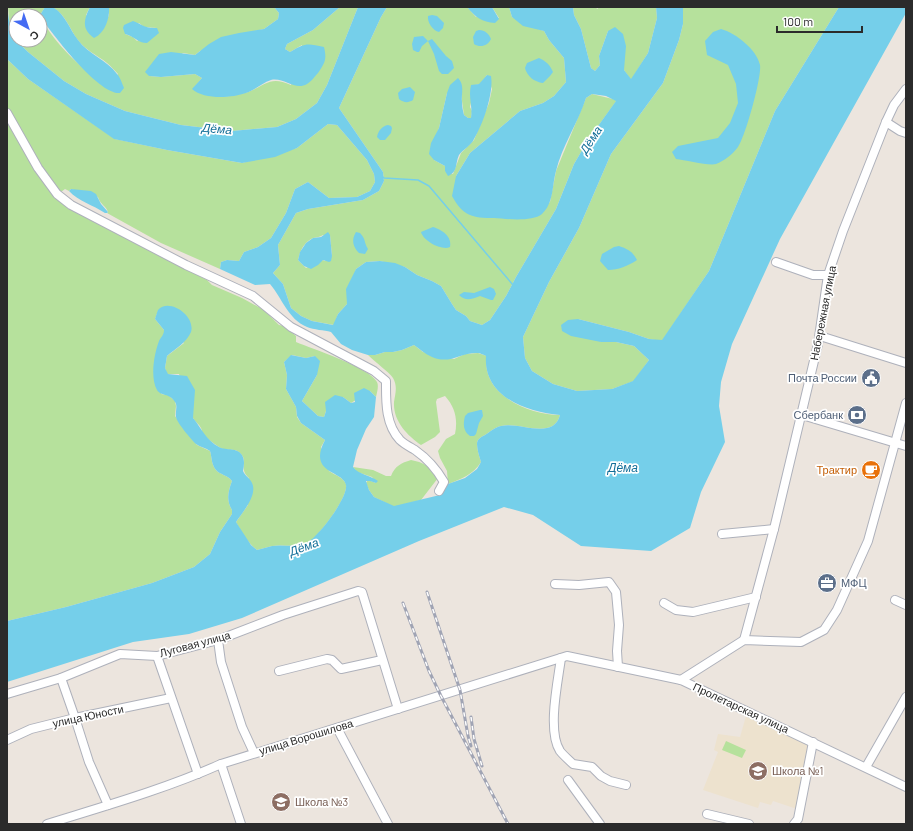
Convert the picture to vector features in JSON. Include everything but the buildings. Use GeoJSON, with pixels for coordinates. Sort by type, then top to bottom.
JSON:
{"type":"FeatureCollection","features":[{"type":"Feature","properties":{"kind":"street","name":"Набережная улица"},"geometry":{"type":"LineString","coordinates":[[744,640],[774,529],[802,415],[820,336],[828,275],[843,231],[886,122],[894,105],[906,88]]}},
{"type":"Feature","properties":{"kind":"street"},"geometry":{"type":"LineString","coordinates":[[7,113],[38,168],[57,194],[72,205],[186,265],[253,296],[291,327],[374,371],[386,381],[388,419],[400,441],[416,451],[436,469],[444,482],[439,491]]}},
{"type":"Feature","properties":{"kind":"street"},"geometry":{"type":"LineString","coordinates":[[886,122],[900,131],[906,132]]}},
{"type":"Feature","properties":{"kind":"street"},"geometry":{"type":"LineString","coordinates":[[776,262],[813,275],[828,275]]}},
{"type":"Feature","properties":{"kind":"street"},"geometry":{"type":"LineString","coordinates":[[820,336],[906,363]]}},
{"type":"Feature","properties":{"kind":"street"},"geometry":{"type":"LineString","coordinates":[[681,680],[744,640],[801,642],[824,630],[837,610],[868,541],[906,403]]}},
{"type":"Feature","properties":{"kind":"street"},"geometry":{"type":"LineString","coordinates":[[802,415],[906,446]]}},
{"type":"Feature","properties":{"kind":"street"},"geometry":{"type":"LineString","coordinates":[[722,534],[774,529]]}},
{"type":"Feature","properties":{"kind":"street"},"geometry":{"type":"LineString","coordinates":[[555,584],[579,585],[610,582],[616,592],[619,625],[617,651],[618,667]]}},
{"type":"Feature","properties":{"kind":"street","name":"Луговая улица"},"geometry":{"type":"LineString","coordinates":[[7,694],[61,678],[120,654],[157,656],[218,640],[283,615],[358,591],[362,592],[382,660]]}},
{"type":"Feature","properties":{"kind":"street"},"geometry":{"type":"LineString","coordinates":[[664,603],[676,610],[693,612],[756,597]]}},
{"type":"Feature","properties":{"kind":"street"},"geometry":{"type":"LineString","coordinates":[[895,600],[906,605]]}},
{"type":"Feature","properties":{"kind":"street"},"geometry":{"type":"LineString","coordinates":[[218,640],[222,662],[242,727],[254,754]]}},
{"type":"Feature","properties":{"kind":"street"},"geometry":{"type":"LineString","coordinates":[[157,656],[198,774]]}},
{"type":"Feature","properties":{"kind":"street"},"geometry":{"type":"LineString","coordinates":[[564,657],[553,724],[555,737],[560,750],[573,764],[592,767],[601,776],[610,781],[626,785]]}},
{"type":"Feature","properties":{"kind":"street","name":"Пролетарская улица"},"geometry":{"type":"LineString","coordinates":[[564,657],[681,680],[906,787]]}},
{"type":"Feature","properties":{"kind":"street","name":"улица Ворошилова"},"geometry":{"type":"LineString","coordinates":[[47,824],[198,774],[221,764],[564,657]]}},
{"type":"Feature","properties":{"kind":"street"},"geometry":{"type":"LineString","coordinates":[[279,671],[327,659],[332,660],[341,669],[382,660],[398,709]]}},
{"type":"Feature","properties":{"kind":"street"},"geometry":{"type":"LineString","coordinates":[[61,678],[89,762],[108,805]]}},
{"type":"Feature","properties":{"kind":"street"},"geometry":{"type":"LineString","coordinates":[[866,767],[906,697]]}},
{"type":"Feature","properties":{"kind":"street","name":"улица Юности"},"geometry":{"type":"LineString","coordinates":[[7,740],[31,729],[75,718],[172,698]]}},
{"type":"Feature","properties":{"kind":"street"},"geometry":{"type":"LineString","coordinates":[[337,728],[388,824]]}},
{"type":"Feature","properties":{"kind":"street"},"geometry":{"type":"LineString","coordinates":[[794,824],[798,819],[813,742]]}},
{"type":"Feature","properties":{"kind":"street"},"geometry":{"type":"LineString","coordinates":[[221,764],[242,824]]}},
{"type":"Feature","properties":{"kind":"street"},"geometry":{"type":"LineString","coordinates":[[568,780],[600,824]]}},
{"type":"Feature","properties":{"kind":"street"},"geometry":{"type":"LineString","coordinates":[[707,814],[749,824]]}},
{"type":"Feature","properties":{"kind":"shaded area","name":"Школа №1"},"geometry":{"type":"Polygon","coordinates":[[[746,716],[810,746],[797,809],[773,801],[771,805],[760,802],[758,808],[703,790],[718,752],[714,750],[718,734],[740,737],[746,716]]]}},
{"type":"Feature","properties":{"kind":"green space"},"geometry":{"type":"Polygon","coordinates":[[[8,7],[45,7],[8,8],[8,7]]]}},
{"type":"Feature","properties":{"kind":"green space"},"geometry":{"type":"Polygon","coordinates":[[[49,7],[90,7],[86,15],[103,29],[109,15],[109,7],[274,7],[279,13],[278,19],[264,29],[200,51],[195,55],[183,53],[149,76],[161,77],[195,74],[202,78],[193,89],[206,94],[230,96],[251,91],[271,81],[283,82],[291,85],[302,45],[290,52],[285,49],[287,44],[313,30],[340,7],[358,7],[327,85],[317,103],[296,119],[277,127],[232,131],[181,125],[125,111],[86,94],[64,81],[24,48],[48,48],[48,29],[57,42],[72,58],[108,89],[118,74],[108,64],[84,46],[77,39],[62,15],[58,11],[49,7]],[[139,23],[125,34],[133,37],[137,41],[157,28],[144,27],[139,23]]]}},
{"type":"Feature","properties":{"kind":"green space"},"geometry":{"type":"Polygon","coordinates":[[[387,7],[467,7],[476,17],[499,18],[492,7],[509,7],[512,17],[544,31],[549,40],[564,58],[566,82],[554,96],[543,103],[520,111],[470,153],[456,176],[486,218],[530,218],[550,202],[556,171],[586,98],[592,94],[617,100],[588,140],[574,164],[556,209],[506,296],[490,320],[482,325],[470,321],[466,316],[456,310],[441,286],[417,275],[405,267],[380,261],[366,262],[356,269],[347,299],[347,304],[338,314],[334,325],[312,321],[301,316],[291,308],[283,284],[273,273],[280,265],[278,245],[296,213],[308,209],[363,200],[379,191],[384,181],[383,172],[339,108],[387,7]],[[487,75],[480,84],[475,85],[470,107],[472,111],[471,118],[464,115],[462,93],[447,93],[436,135],[434,160],[445,166],[445,171],[453,174],[461,153],[474,140],[489,103],[492,89],[487,75]],[[323,235],[310,240],[301,250],[298,260],[306,268],[323,260],[325,261],[332,256],[330,235],[323,235]]]}},
{"type":"Feature","properties":{"kind":"green space"},"geometry":{"type":"Polygon","coordinates":[[[573,7],[596,7],[597,9],[600,7],[656,7],[657,18],[648,53],[631,80],[624,70],[624,61],[608,31],[599,56],[600,65],[595,71],[591,68],[581,29],[574,15],[573,7]]]}},
{"type":"Feature","properties":{"kind":"green space"},"geometry":{"type":"Polygon","coordinates":[[[683,7],[839,7],[775,111],[709,271],[662,341],[649,339],[629,332],[578,319],[601,342],[616,342],[634,346],[649,360],[634,381],[612,389],[577,391],[553,384],[532,371],[525,358],[523,337],[549,282],[579,228],[611,154],[663,83],[679,40],[683,24],[683,7]]]}},
{"type":"Feature","properties":{"kind":"green space"},"geometry":{"type":"Polygon","coordinates":[[[7,59],[28,79],[115,139],[242,163],[297,148],[328,124],[337,125],[367,160],[374,174],[375,182],[370,191],[357,197],[329,198],[308,182],[295,189],[286,213],[271,238],[258,247],[244,252],[239,261],[227,260],[221,262],[220,269],[161,243],[107,213],[107,210],[98,197],[71,189],[69,191],[65,189],[54,197],[84,216],[207,280],[212,285],[242,298],[264,310],[279,325],[284,326],[296,336],[296,342],[363,370],[372,376],[377,382],[378,387],[376,397],[370,391],[351,403],[343,397],[326,411],[324,417],[318,416],[302,401],[317,375],[315,356],[306,358],[292,355],[284,362],[287,375],[286,389],[296,407],[297,417],[301,423],[325,440],[321,447],[329,471],[341,478],[346,484],[346,490],[338,507],[311,541],[298,546],[280,545],[257,550],[243,534],[236,522],[248,505],[249,478],[244,471],[243,456],[238,451],[223,449],[203,434],[193,418],[193,412],[179,374],[167,374],[165,368],[167,356],[184,343],[158,311],[155,319],[164,330],[164,335],[160,340],[161,394],[168,395],[175,401],[175,416],[197,445],[210,451],[214,468],[232,481],[228,496],[232,514],[220,532],[210,554],[194,567],[152,583],[66,607],[7,621],[7,59]]]}},
{"type":"Feature","properties":{"kind":"green space"},"geometry":{"type":"Polygon","coordinates":[[[414,345],[423,352],[454,359],[465,354],[478,353],[487,356],[487,369],[491,381],[499,391],[509,400],[521,406],[548,414],[560,415],[556,423],[543,429],[508,425],[495,428],[481,437],[478,441],[477,448],[481,462],[478,466],[466,476],[448,484],[447,471],[438,451],[446,439],[455,434],[456,418],[451,404],[445,396],[437,399],[436,402],[440,432],[435,437],[421,445],[406,432],[398,421],[394,409],[396,387],[395,381],[368,355],[393,352],[414,345]]]}},
{"type":"Feature","properties":{"kind":"green space"},"geometry":{"type":"Polygon","coordinates":[[[411,460],[427,466],[436,474],[438,478],[421,500],[394,507],[374,497],[366,483],[368,480],[376,483],[372,477],[357,472],[353,467],[373,470],[386,476],[391,476],[399,465],[411,460]]]}},
{"type":"Feature","properties":{"kind":"green space"},"geometry":{"type":"Polygon","coordinates":[[[726,741],[746,750],[742,758],[722,750],[726,741]]]}},
{"type":"Feature","properties":{"kind":"water","name":"Дёма"},"geometry":{"type":"Polygon","coordinates":[[[7,7],[8,48],[24,48],[64,81],[86,94],[125,111],[181,125],[232,131],[277,127],[296,119],[317,103],[327,85],[358,7],[387,7],[339,108],[383,172],[384,181],[379,191],[363,200],[308,209],[296,213],[278,245],[280,265],[273,273],[283,284],[291,308],[301,316],[312,321],[333,325],[338,314],[347,304],[346,289],[356,269],[366,262],[380,261],[395,263],[441,286],[456,310],[466,316],[470,321],[482,325],[490,320],[506,296],[556,209],[574,164],[588,140],[616,101],[606,96],[592,94],[586,98],[562,153],[556,171],[549,205],[538,217],[512,219],[480,217],[464,212],[452,196],[456,176],[470,153],[520,111],[543,103],[554,96],[566,82],[564,58],[549,40],[544,31],[523,26],[512,17],[509,7],[573,7],[574,15],[581,29],[591,68],[595,71],[600,65],[599,56],[608,31],[615,27],[623,34],[626,46],[624,70],[631,79],[648,53],[657,18],[656,7],[683,7],[683,24],[679,40],[663,83],[611,154],[579,228],[549,282],[523,337],[525,358],[532,371],[553,384],[577,391],[612,389],[633,381],[649,360],[634,346],[616,342],[601,342],[571,336],[562,331],[561,325],[568,320],[578,319],[629,332],[649,339],[662,340],[709,271],[775,111],[839,7],[906,7],[906,13],[780,239],[732,344],[721,382],[719,406],[725,442],[701,492],[690,528],[651,551],[581,546],[533,515],[504,507],[419,541],[242,618],[189,634],[133,642],[7,682],[7,621],[66,607],[152,583],[194,567],[210,554],[220,532],[232,514],[228,496],[232,481],[214,468],[210,451],[196,444],[184,431],[176,417],[175,402],[170,397],[158,392],[155,385],[153,373],[154,359],[157,346],[164,330],[155,319],[158,310],[163,307],[175,307],[180,310],[190,320],[191,326],[191,332],[187,339],[167,356],[165,368],[168,374],[187,376],[195,390],[193,418],[207,438],[219,447],[237,451],[243,457],[243,471],[252,483],[253,493],[248,504],[236,522],[251,545],[257,550],[270,546],[301,545],[310,541],[331,518],[345,491],[346,485],[343,480],[328,470],[320,459],[325,440],[301,423],[297,416],[296,407],[286,389],[287,375],[284,362],[291,355],[306,358],[315,356],[320,361],[317,375],[302,401],[318,416],[324,417],[326,411],[325,402],[335,395],[343,397],[351,403],[355,402],[354,393],[364,388],[376,397],[374,417],[366,429],[357,450],[353,467],[358,472],[378,481],[376,483],[366,481],[369,490],[374,497],[394,506],[440,495],[448,484],[465,478],[477,469],[481,462],[477,448],[478,441],[481,437],[495,428],[508,425],[543,429],[556,423],[560,415],[521,406],[499,392],[492,382],[487,370],[486,356],[482,354],[472,353],[444,360],[432,357],[414,345],[402,350],[375,355],[368,355],[352,350],[341,344],[331,332],[307,327],[295,319],[270,284],[255,285],[220,269],[221,262],[227,260],[239,261],[244,252],[258,247],[271,238],[286,213],[295,189],[308,182],[329,198],[357,197],[370,191],[375,182],[374,174],[367,160],[337,125],[328,124],[297,148],[275,157],[242,163],[167,150],[114,139],[28,79],[7,59],[7,7]]]}},
{"type":"Feature","properties":{"kind":"water"},"geometry":{"type":"Polygon","coordinates":[[[45,7],[54,8],[58,11],[82,45],[113,69],[124,88],[120,93],[111,91],[101,85],[89,75],[66,50],[48,27],[48,8],[45,7]]]}},
{"type":"Feature","properties":{"kind":"water"},"geometry":{"type":"Polygon","coordinates":[[[90,7],[109,7],[109,16],[106,25],[101,33],[94,38],[85,27],[86,16],[90,7]]]}},
{"type":"Feature","properties":{"kind":"water"},"geometry":{"type":"Polygon","coordinates":[[[274,7],[340,7],[313,30],[287,44],[285,49],[290,52],[306,45],[324,47],[324,64],[318,73],[307,84],[298,86],[280,80],[271,80],[240,95],[218,97],[197,93],[192,89],[202,78],[195,74],[161,77],[149,76],[145,72],[159,54],[171,52],[195,55],[221,37],[264,29],[278,19],[279,13],[274,7]]]}},
{"type":"Feature","properties":{"kind":"water"},"geometry":{"type":"Polygon","coordinates":[[[467,7],[492,7],[499,19],[495,23],[483,20],[473,14],[467,7]]]}},
{"type":"Feature","properties":{"kind":"water"},"geometry":{"type":"Polygon","coordinates":[[[428,16],[437,16],[444,23],[443,28],[439,32],[429,23],[428,16]]]}},
{"type":"Feature","properties":{"kind":"water"},"geometry":{"type":"Polygon","coordinates":[[[133,21],[146,27],[157,28],[159,33],[147,43],[141,42],[125,34],[123,28],[124,25],[133,21]]]}},
{"type":"Feature","properties":{"kind":"water"},"geometry":{"type":"Polygon","coordinates":[[[721,29],[733,34],[745,43],[755,54],[760,65],[756,94],[745,132],[736,150],[731,155],[716,164],[703,164],[676,159],[672,152],[678,146],[718,138],[730,123],[738,103],[736,84],[728,65],[707,55],[705,41],[713,32],[721,29]]]}},
{"type":"Feature","properties":{"kind":"water"},"geometry":{"type":"Polygon","coordinates":[[[479,30],[489,35],[491,39],[484,46],[474,44],[473,37],[476,31],[479,30]]]}},
{"type":"Feature","properties":{"kind":"water"},"geometry":{"type":"Polygon","coordinates":[[[423,36],[428,41],[422,46],[419,52],[413,50],[412,44],[414,37],[423,36]]]}},
{"type":"Feature","properties":{"kind":"water"},"geometry":{"type":"Polygon","coordinates":[[[432,39],[452,61],[454,68],[448,74],[442,74],[439,71],[428,41],[432,39]]]}},
{"type":"Feature","properties":{"kind":"water"},"geometry":{"type":"Polygon","coordinates":[[[539,58],[544,60],[551,67],[553,72],[543,83],[531,78],[527,74],[525,68],[527,63],[539,58]]]}},
{"type":"Feature","properties":{"kind":"water"},"geometry":{"type":"Polygon","coordinates":[[[487,75],[491,76],[492,83],[484,117],[473,141],[459,155],[455,170],[448,176],[445,171],[445,166],[434,160],[429,154],[431,143],[439,128],[450,85],[458,78],[462,87],[462,104],[464,115],[471,118],[471,85],[479,84],[487,75]]]}},
{"type":"Feature","properties":{"kind":"water"},"geometry":{"type":"Polygon","coordinates":[[[410,87],[415,92],[413,100],[406,102],[399,99],[398,93],[402,89],[410,87]]]}},
{"type":"Feature","properties":{"kind":"water"},"geometry":{"type":"Polygon","coordinates":[[[388,125],[392,128],[391,133],[385,140],[380,140],[377,137],[378,133],[382,128],[388,125]]]}},
{"type":"Feature","properties":{"kind":"water"},"geometry":{"type":"Polygon","coordinates":[[[71,189],[91,191],[96,194],[101,204],[108,212],[105,213],[77,198],[69,191],[71,189]]]}},
{"type":"Feature","properties":{"kind":"water"},"geometry":{"type":"Polygon","coordinates":[[[433,227],[446,234],[450,247],[442,248],[425,239],[421,232],[433,227]]]}},
{"type":"Feature","properties":{"kind":"water"},"geometry":{"type":"Polygon","coordinates":[[[328,232],[330,235],[331,261],[329,262],[323,260],[311,269],[304,266],[298,260],[300,252],[306,243],[313,238],[321,237],[328,232]]]}},
{"type":"Feature","properties":{"kind":"water"},"geometry":{"type":"Polygon","coordinates":[[[356,232],[360,233],[364,239],[368,249],[365,254],[359,253],[354,246],[353,241],[356,232]]]}},
{"type":"Feature","properties":{"kind":"water"},"geometry":{"type":"Polygon","coordinates":[[[619,246],[630,251],[637,260],[623,267],[608,270],[600,261],[602,254],[614,247],[619,246]]]}},
{"type":"Feature","properties":{"kind":"water"},"geometry":{"type":"Polygon","coordinates":[[[490,287],[494,289],[496,294],[493,300],[480,296],[472,299],[464,299],[459,295],[464,292],[474,293],[490,287]]]}},
{"type":"Feature","properties":{"kind":"water"},"geometry":{"type":"Polygon","coordinates":[[[482,410],[483,416],[476,434],[474,436],[470,436],[464,427],[465,416],[468,413],[482,410]]]}},
{"type":"Feature","properties":{"kind":"waterway"},"geometry":{"type":"LineString","coordinates":[[383,177],[418,180],[429,186],[513,285]]}},
{"type":"Feature","properties":{"kind":"railway"},"geometry":{"type":"LineString","coordinates":[[427,592],[460,690],[471,746]]}},
{"type":"Feature","properties":{"kind":"railway"},"geometry":{"type":"LineString","coordinates":[[403,603],[429,671],[508,824]]}},
{"type":"Feature","properties":{"kind":"railway"},"geometry":{"type":"LineString","coordinates":[[471,717],[474,739],[482,766]]}},
{"type":"Feature","properties":{"kind":"place","name":"Почта России"},"geometry":{"type":"Point","coordinates":[871,378]}},
{"type":"Feature","properties":{"kind":"place","name":"Сбербанк"},"geometry":{"type":"Point","coordinates":[857,415]}},
{"type":"Feature","properties":{"kind":"place","name":"Трактир"},"geometry":{"type":"Point","coordinates":[871,470]}},
{"type":"Feature","properties":{"kind":"place","name":"МФЦ"},"geometry":{"type":"Point","coordinates":[827,583]}},
{"type":"Feature","properties":{"kind":"place","name":"Школа №1"},"geometry":{"type":"Point","coordinates":[758,771]}},
{"type":"Feature","properties":{"kind":"place","name":"Школа №3"},"geometry":{"type":"Point","coordinates":[281,802]}}]}
